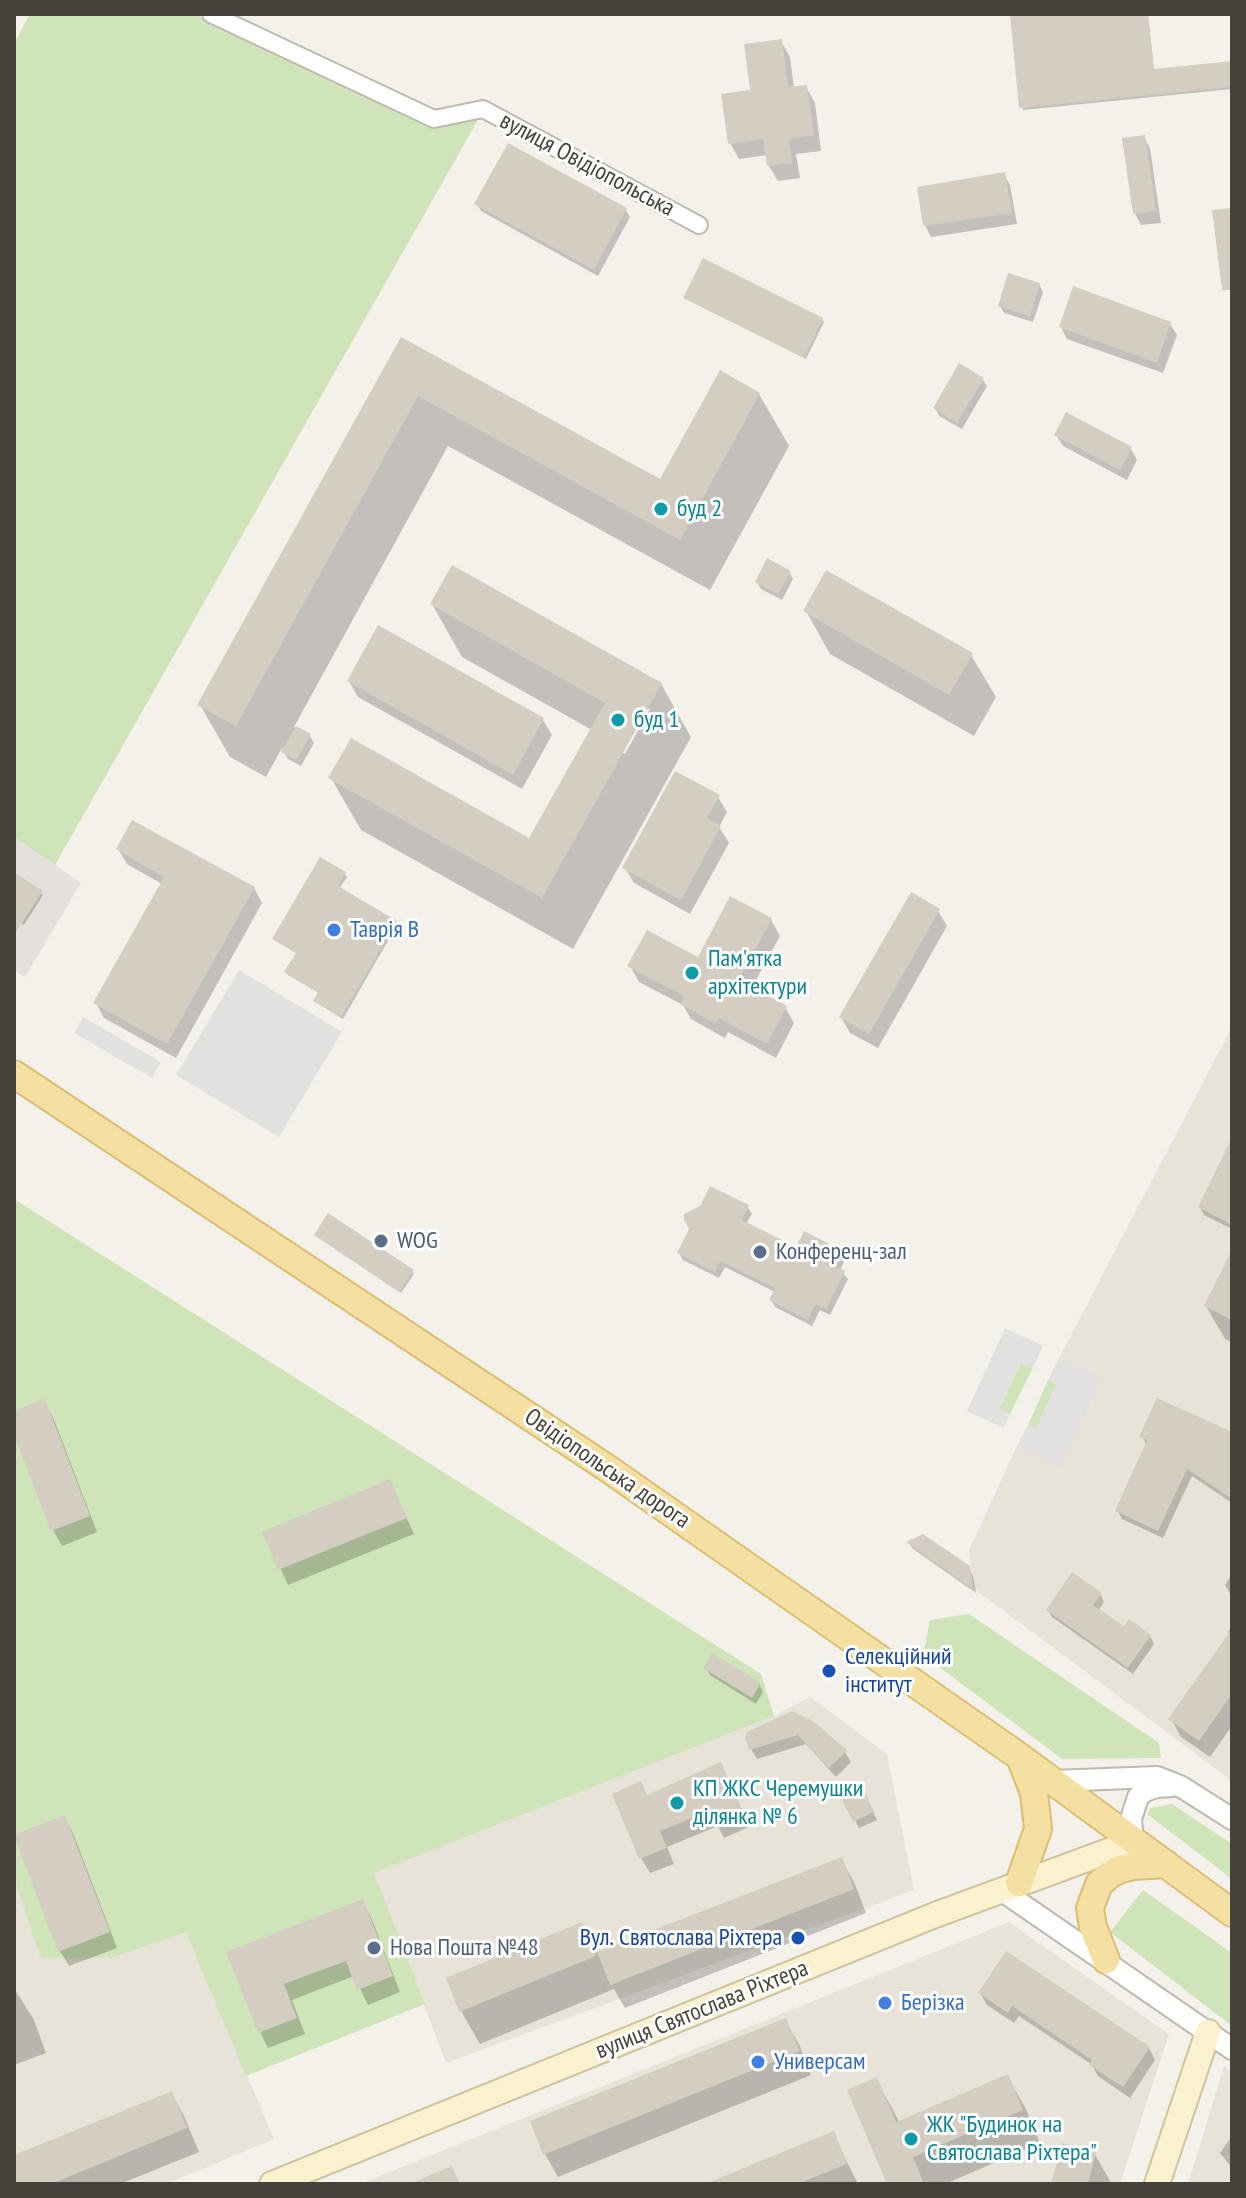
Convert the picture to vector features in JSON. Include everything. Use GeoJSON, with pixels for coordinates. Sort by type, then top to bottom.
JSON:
{"type":"FeatureCollection","features":[{"type":"Feature","properties":{"kind":"main road","name":"Овідіопольська дорога"},"geometry":{"type":"LineString","coordinates":[[14,1074],[607,1468],[1020,1757],[1232,1913]]}},
{"type":"Feature","properties":{"kind":"main road"},"geometry":{"type":"LineString","coordinates":[[1010,1886],[1038,1829],[1034,1793],[1020,1757]]}},
{"type":"Feature","properties":{"kind":"main road","name":"вулиця Святослава Ріхтера"},"geometry":{"type":"LineString","coordinates":[[272,2184],[1010,1886],[1133,1842]]}},
{"type":"Feature","properties":{"kind":"main road"},"geometry":{"type":"LineString","coordinates":[[1106,1960],[1093,1927],[1090,1908],[1099,1884],[1120,1869],[1166,1864]]}},
{"type":"Feature","properties":{"kind":"main road"},"geometry":{"type":"LineString","coordinates":[[1157,2184],[1208,2032]]}},
{"type":"Feature","properties":{"kind":"street","name":"вулиця Овідіопольська"},"geometry":{"type":"LineString","coordinates":[[211,14],[434,119],[483,109],[699,225]]}},
{"type":"Feature","properties":{"kind":"street"},"geometry":{"type":"LineString","coordinates":[[1052,1781],[1148,1776],[1166,1779],[1232,1819]]}},
{"type":"Feature","properties":{"kind":"street"},"geometry":{"type":"LineString","coordinates":[[1133,1842],[1131,1819],[1138,1797],[1156,1787],[1180,1786]]}},
{"type":"Feature","properties":{"kind":"street"},"geometry":{"type":"LineString","coordinates":[[1010,1886],[1106,1960],[1232,2049]]}},
{"type":"Feature","properties":{"kind":"shaded area"},"geometry":{"type":"Polygon","coordinates":[[[14,837],[81,883],[25,977],[14,970],[14,837]]]}},
{"type":"Feature","properties":{"kind":"shaded area"},"geometry":{"type":"Polygon","coordinates":[[[239,970],[342,1032],[279,1137],[176,1075],[239,970]]]}},
{"type":"Feature","properties":{"kind":"shaded area"},"geometry":{"type":"Polygon","coordinates":[[[83,1017],[161,1062],[152,1078],[74,1033],[83,1017]]]}},
{"type":"Feature","properties":{"kind":"shaded area"},"geometry":{"type":"Polygon","coordinates":[[[1232,1027],[1232,1781],[973,1588],[969,1550],[1017,1446],[1061,1466],[1102,1378],[1059,1358],[1232,1027]]]}},
{"type":"Feature","properties":{"kind":"shaded area"},"geometry":{"type":"Polygon","coordinates":[[[1005,1328],[1043,1346],[1033,1368],[1021,1363],[999,1409],[1010,1414],[1004,1428],[967,1411],[1005,1328]]]}},
{"type":"Feature","properties":{"kind":"shaded area"},"geometry":{"type":"Polygon","coordinates":[[[1059,1358],[1102,1378],[1061,1467],[1017,1446],[1028,1425],[1036,1428],[1056,1384],[1048,1380],[1059,1358]]]}},
{"type":"Feature","properties":{"kind":"shaded area"},"geometry":{"type":"Polygon","coordinates":[[[810,1697],[887,1754],[914,1890],[446,2063],[374,1873],[774,1716],[810,1697]]]}},
{"type":"Feature","properties":{"kind":"shaded area"},"geometry":{"type":"Polygon","coordinates":[[[14,1877],[42,1959],[111,1958],[186,1931],[274,2139],[166,2184],[14,2184],[14,1877]]]}},
{"type":"Feature","properties":{"kind":"shaded area"},"geometry":{"type":"Polygon","coordinates":[[[1009,1922],[1169,2034],[1120,2184],[360,2184],[1009,1922]]]}},
{"type":"Feature","properties":{"kind":"shaded area"},"geometry":{"type":"Polygon","coordinates":[[[1224,2066],[1232,2072],[1232,2184],[1188,2184],[1224,2066]]]}},
{"type":"Feature","properties":{"kind":"green space"},"geometry":{"type":"Polygon","coordinates":[[[30,14],[195,14],[432,129],[479,118],[55,865],[14,837],[14,44],[30,14]]]}},
{"type":"Feature","properties":{"kind":"green space"},"geometry":{"type":"Polygon","coordinates":[[[14,1199],[761,1674],[774,1716],[374,1873],[425,2004],[246,2076],[186,1932],[111,1958],[41,1959],[14,1877],[14,1199]]]}},
{"type":"Feature","properties":{"kind":"green space"},"geometry":{"type":"Polygon","coordinates":[[[1021,1363],[1033,1368],[1010,1414],[999,1409],[1021,1363]]]}},
{"type":"Feature","properties":{"kind":"green space"},"geometry":{"type":"Polygon","coordinates":[[[1048,1380],[1057,1384],[1036,1429],[1028,1425],[1048,1380]]]}},
{"type":"Feature","properties":{"kind":"green space"},"geometry":{"type":"Polygon","coordinates":[[[969,1614],[1159,1743],[1161,1758],[1062,1759],[923,1655],[930,1620],[969,1614]]]}},
{"type":"Feature","properties":{"kind":"green space"},"geometry":{"type":"Polygon","coordinates":[[[1172,1804],[1232,1844],[1232,1879],[1147,1814],[1151,1808],[1172,1804]]]}},
{"type":"Feature","properties":{"kind":"green space"},"geometry":{"type":"Polygon","coordinates":[[[1143,1890],[1232,1953],[1232,2026],[1110,1932],[1143,1890]]]}},
{"type":"Feature","properties":{"kind":"building"},"geometry":{"type":"Polygon","coordinates":[[[1010,14],[1148,14],[1154,69],[1232,61],[1232,87],[1019,108],[1010,14]]]}},
{"type":"Feature","properties":{"kind":"building"},"geometry":{"type":"Polygon","coordinates":[[[782,39],[788,87],[807,85],[814,135],[789,139],[792,163],[767,166],[763,139],[728,144],[721,94],[750,90],[744,44],[782,39]]]}},
{"type":"Feature","properties":{"kind":"building"},"geometry":{"type":"Polygon","coordinates":[[[1145,135],[1156,211],[1133,214],[1122,138],[1145,135]]]}},
{"type":"Feature","properties":{"kind":"building"},"geometry":{"type":"Polygon","coordinates":[[[508,143],[627,208],[594,270],[474,204],[508,143]]]}},
{"type":"Feature","properties":{"kind":"building"},"geometry":{"type":"Polygon","coordinates":[[[1005,172],[1012,213],[923,226],[917,187],[1005,172]]]}},
{"type":"Feature","properties":{"kind":"building"},"geometry":{"type":"Polygon","coordinates":[[[1232,208],[1232,290],[1222,290],[1212,210],[1232,208]]]}},
{"type":"Feature","properties":{"kind":"building"},"geometry":{"type":"Polygon","coordinates":[[[703,258],[823,318],[804,358],[683,298],[703,258]]]}},
{"type":"Feature","properties":{"kind":"building"},"geometry":{"type":"Polygon","coordinates":[[[1008,273],[1040,283],[1030,316],[998,306],[1008,273]]]}},
{"type":"Feature","properties":{"kind":"building"},"geometry":{"type":"Polygon","coordinates":[[[1073,286],[1171,322],[1157,363],[1059,327],[1073,286]]]}},
{"type":"Feature","properties":{"kind":"building","name":"буд 2"},"geometry":{"type":"Polygon","coordinates":[[[401,337],[660,479],[720,370],[760,393],[680,540],[418,396],[236,726],[197,705],[401,337]]]}},
{"type":"Feature","properties":{"kind":"building"},"geometry":{"type":"Polygon","coordinates":[[[959,363],[984,378],[957,423],[933,408],[959,363]]]}},
{"type":"Feature","properties":{"kind":"building"},"geometry":{"type":"Polygon","coordinates":[[[1066,412],[1132,447],[1120,470],[1054,435],[1066,412]]]}},
{"type":"Feature","properties":{"kind":"building"},"geometry":{"type":"Polygon","coordinates":[[[767,558],[791,571],[778,594],[755,582],[767,558]]]}},
{"type":"Feature","properties":{"kind":"building","name":"буд 1"},"geometry":{"type":"Polygon","coordinates":[[[452,565],[662,683],[542,898],[328,778],[351,738],[529,838],[605,703],[430,604],[452,565]]]}},
{"type":"Feature","properties":{"kind":"building"},"geometry":{"type":"Polygon","coordinates":[[[826,570],[973,653],[949,695],[803,611],[826,570]]]}},
{"type":"Feature","properties":{"kind":"building"},"geometry":{"type":"Polygon","coordinates":[[[378,625],[544,718],[513,775],[347,681],[378,625]]]}},
{"type":"Feature","properties":{"kind":"building"},"geometry":{"type":"Polygon","coordinates":[[[296,726],[311,734],[296,760],[281,752],[296,726]]]}},
{"type":"Feature","properties":{"kind":"building"},"geometry":{"type":"Polygon","coordinates":[[[675,771],[720,795],[707,818],[721,826],[681,900],[622,868],[675,771]]]}},
{"type":"Feature","properties":{"kind":"building"},"geometry":{"type":"Polygon","coordinates":[[[132,820],[255,887],[167,1044],[93,1003],[164,877],[116,849],[132,820]]]}},
{"type":"Feature","properties":{"kind":"building","name":"Таврія В"},"geometry":{"type":"Polygon","coordinates":[[[320,857],[346,872],[338,886],[397,921],[341,1017],[313,1001],[318,992],[284,972],[296,953],[272,939],[320,857]]]}},
{"type":"Feature","properties":{"kind":"building"},"geometry":{"type":"Polygon","coordinates":[[[14,872],[43,891],[14,935],[14,872]]]}},
{"type":"Feature","properties":{"kind":"building"},"geometry":{"type":"Polygon","coordinates":[[[911,892],[940,909],[869,1034],[839,1017],[911,892]]]}},
{"type":"Feature","properties":{"kind":"building","name":"Пам'ятка архітектури"},"geometry":{"type":"Polygon","coordinates":[[[730,896],[772,918],[739,980],[787,1006],[767,1044],[719,1018],[716,1024],[680,1004],[684,996],[627,966],[647,930],[698,957],[730,896]]]}},
{"type":"Feature","properties":{"kind":"building"},"geometry":{"type":"Polygon","coordinates":[[[1232,1138],[1232,1225],[1198,1207],[1232,1138]]]}},
{"type":"Feature","properties":{"kind":"building","name":"Конференц-зал"},"geometry":{"type":"Polygon","coordinates":[[[710,1186],[749,1205],[742,1220],[796,1247],[804,1231],[843,1251],[835,1266],[845,1271],[826,1309],[815,1304],[808,1320],[769,1300],[775,1288],[720,1261],[715,1272],[677,1253],[689,1229],[684,1214],[700,1206],[710,1186]]]}},
{"type":"Feature","properties":{"kind":"building"},"geometry":{"type":"Polygon","coordinates":[[[328,1213],[414,1270],[399,1292],[314,1235],[328,1213]]]}},
{"type":"Feature","properties":{"kind":"building"},"geometry":{"type":"Polygon","coordinates":[[[1232,1250],[1232,1320],[1204,1306],[1232,1250]]]}},
{"type":"Feature","properties":{"kind":"building"},"geometry":{"type":"Polygon","coordinates":[[[1157,1398],[1232,1432],[1232,1499],[1187,1469],[1158,1531],[1115,1511],[1147,1440],[1139,1437],[1157,1398]]]}},
{"type":"Feature","properties":{"kind":"building"},"geometry":{"type":"Polygon","coordinates":[[[45,1399],[90,1516],[51,1531],[14,1435],[14,1411],[45,1399]]]}},
{"type":"Feature","properties":{"kind":"building"},"geometry":{"type":"Polygon","coordinates":[[[390,1479],[407,1518],[278,1570],[262,1532],[390,1479]]]}},
{"type":"Feature","properties":{"kind":"building"},"geometry":{"type":"Polygon","coordinates":[[[923,1534],[970,1566],[973,1589],[906,1542],[923,1534]]]}},
{"type":"Feature","properties":{"kind":"building"},"geometry":{"type":"Polygon","coordinates":[[[1072,1572],[1102,1593],[1093,1605],[1124,1626],[1129,1619],[1151,1635],[1128,1668],[1046,1610],[1072,1572]]]}},
{"type":"Feature","properties":{"kind":"building"},"geometry":{"type":"Polygon","coordinates":[[[1232,1629],[1232,1694],[1199,1741],[1168,1719],[1232,1629]]]}},
{"type":"Feature","properties":{"kind":"building"},"geometry":{"type":"Polygon","coordinates":[[[712,1653],[761,1683],[752,1698],[703,1668],[712,1653]]]}},
{"type":"Feature","properties":{"kind":"building"},"geometry":{"type":"Polygon","coordinates":[[[792,1711],[813,1721],[847,1750],[829,1768],[798,1735],[749,1750],[745,1738],[747,1732],[792,1711]]]}},
{"type":"Feature","properties":{"kind":"building","name":"КП ЖКС Черемушки ділянка № 6"},"geometry":{"type":"Polygon","coordinates":[[[721,1762],[742,1811],[714,1823],[709,1811],[660,1831],[667,1848],[639,1859],[612,1794],[641,1781],[647,1795],[721,1762]]]}},
{"type":"Feature","properties":{"kind":"building"},"geometry":{"type":"Polygon","coordinates":[[[862,1786],[874,1812],[853,1822],[840,1796],[862,1786]]]}},
{"type":"Feature","properties":{"kind":"building"},"geometry":{"type":"Polygon","coordinates":[[[65,1815],[110,1932],[58,1952],[14,1835],[65,1815]]]}},
{"type":"Feature","properties":{"kind":"building"},"geometry":{"type":"Polygon","coordinates":[[[842,1857],[854,1889],[610,1985],[597,1952],[842,1857]]]}},
{"type":"Feature","properties":{"kind":"building"},"geometry":{"type":"Polygon","coordinates":[[[363,1899],[393,1976],[357,1990],[346,1961],[284,1984],[297,2018],[258,2033],[226,1952],[363,1899]]]}},
{"type":"Feature","properties":{"kind":"building"},"geometry":{"type":"Polygon","coordinates":[[[582,1922],[596,1956],[459,2012],[446,1978],[582,1922]]]}},
{"type":"Feature","properties":{"kind":"building"},"geometry":{"type":"Polygon","coordinates":[[[1006,1951],[1150,2047],[1123,2087],[1089,2065],[1092,2060],[1012,2006],[1008,2013],[978,1993],[1006,1951]]]}},
{"type":"Feature","properties":{"kind":"building"},"geometry":{"type":"Polygon","coordinates":[[[786,2018],[800,2051],[543,2155],[530,2121],[786,2018]]]}},
{"type":"Feature","properties":{"kind":"building","name":"ЖК \"Будинок на Святослава Ріхтера\""},"geometry":{"type":"Polygon","coordinates":[[[1008,2074],[1023,2110],[913,2157],[924,2184],[887,2184],[847,2090],[877,2077],[896,2122],[1008,2074]]]}},
{"type":"Feature","properties":{"kind":"building"},"geometry":{"type":"Polygon","coordinates":[[[172,2091],[187,2128],[51,2184],[14,2184],[14,2155],[172,2091]]]}},
{"type":"Feature","properties":{"kind":"building"},"geometry":{"type":"Polygon","coordinates":[[[834,2131],[847,2164],[797,2184],[705,2184],[834,2131]]]}},
{"type":"Feature","properties":{"kind":"building"},"geometry":{"type":"Polygon","coordinates":[[[1062,2143],[1096,2152],[1088,2184],[1051,2184],[1062,2143]]]}},
{"type":"Feature","properties":{"kind":"building"},"geometry":{"type":"Polygon","coordinates":[[[452,2166],[460,2184],[409,2184],[452,2166]]]}},
{"type":"Feature","properties":{"kind":"place","name":"буд 2"},"geometry":{"type":"Point","coordinates":[661,509]}},
{"type":"Feature","properties":{"kind":"place","name":"буд 1"},"geometry":{"type":"Point","coordinates":[618,720]}},
{"type":"Feature","properties":{"kind":"place","name":"Таврія В"},"geometry":{"type":"Point","coordinates":[334,930]}},
{"type":"Feature","properties":{"kind":"place","name":"Пам'ятка архітектури"},"geometry":{"type":"Point","coordinates":[692,973]}},
{"type":"Feature","properties":{"kind":"place","name":"WOG"},"geometry":{"type":"Point","coordinates":[381,1241]}},
{"type":"Feature","properties":{"kind":"place","name":"Конференц-зал"},"geometry":{"type":"Point","coordinates":[760,1252]}},
{"type":"Feature","properties":{"kind":"place","name":"Селекційний інститут"},"geometry":{"type":"Point","coordinates":[829,1671]}},
{"type":"Feature","properties":{"kind":"place","name":"КП ЖКС Черемушки ділянка № 6"},"geometry":{"type":"Point","coordinates":[677,1803]}},
{"type":"Feature","properties":{"kind":"place","name":"Вул. Святослава Ріхтера"},"geometry":{"type":"Point","coordinates":[798,1938]}},
{"type":"Feature","properties":{"kind":"place","name":"Нова Пошта №48"},"geometry":{"type":"Point","coordinates":[374,1948]}},
{"type":"Feature","properties":{"kind":"place","name":"Берізка"},"geometry":{"type":"Point","coordinates":[885,2003]}},
{"type":"Feature","properties":{"kind":"place","name":"Универсам"},"geometry":{"type":"Point","coordinates":[758,2062]}},
{"type":"Feature","properties":{"kind":"place","name":"ЖК \"Будинок на Святослава Ріхтера\""},"geometry":{"type":"Point","coordinates":[911,2139]}}]}
